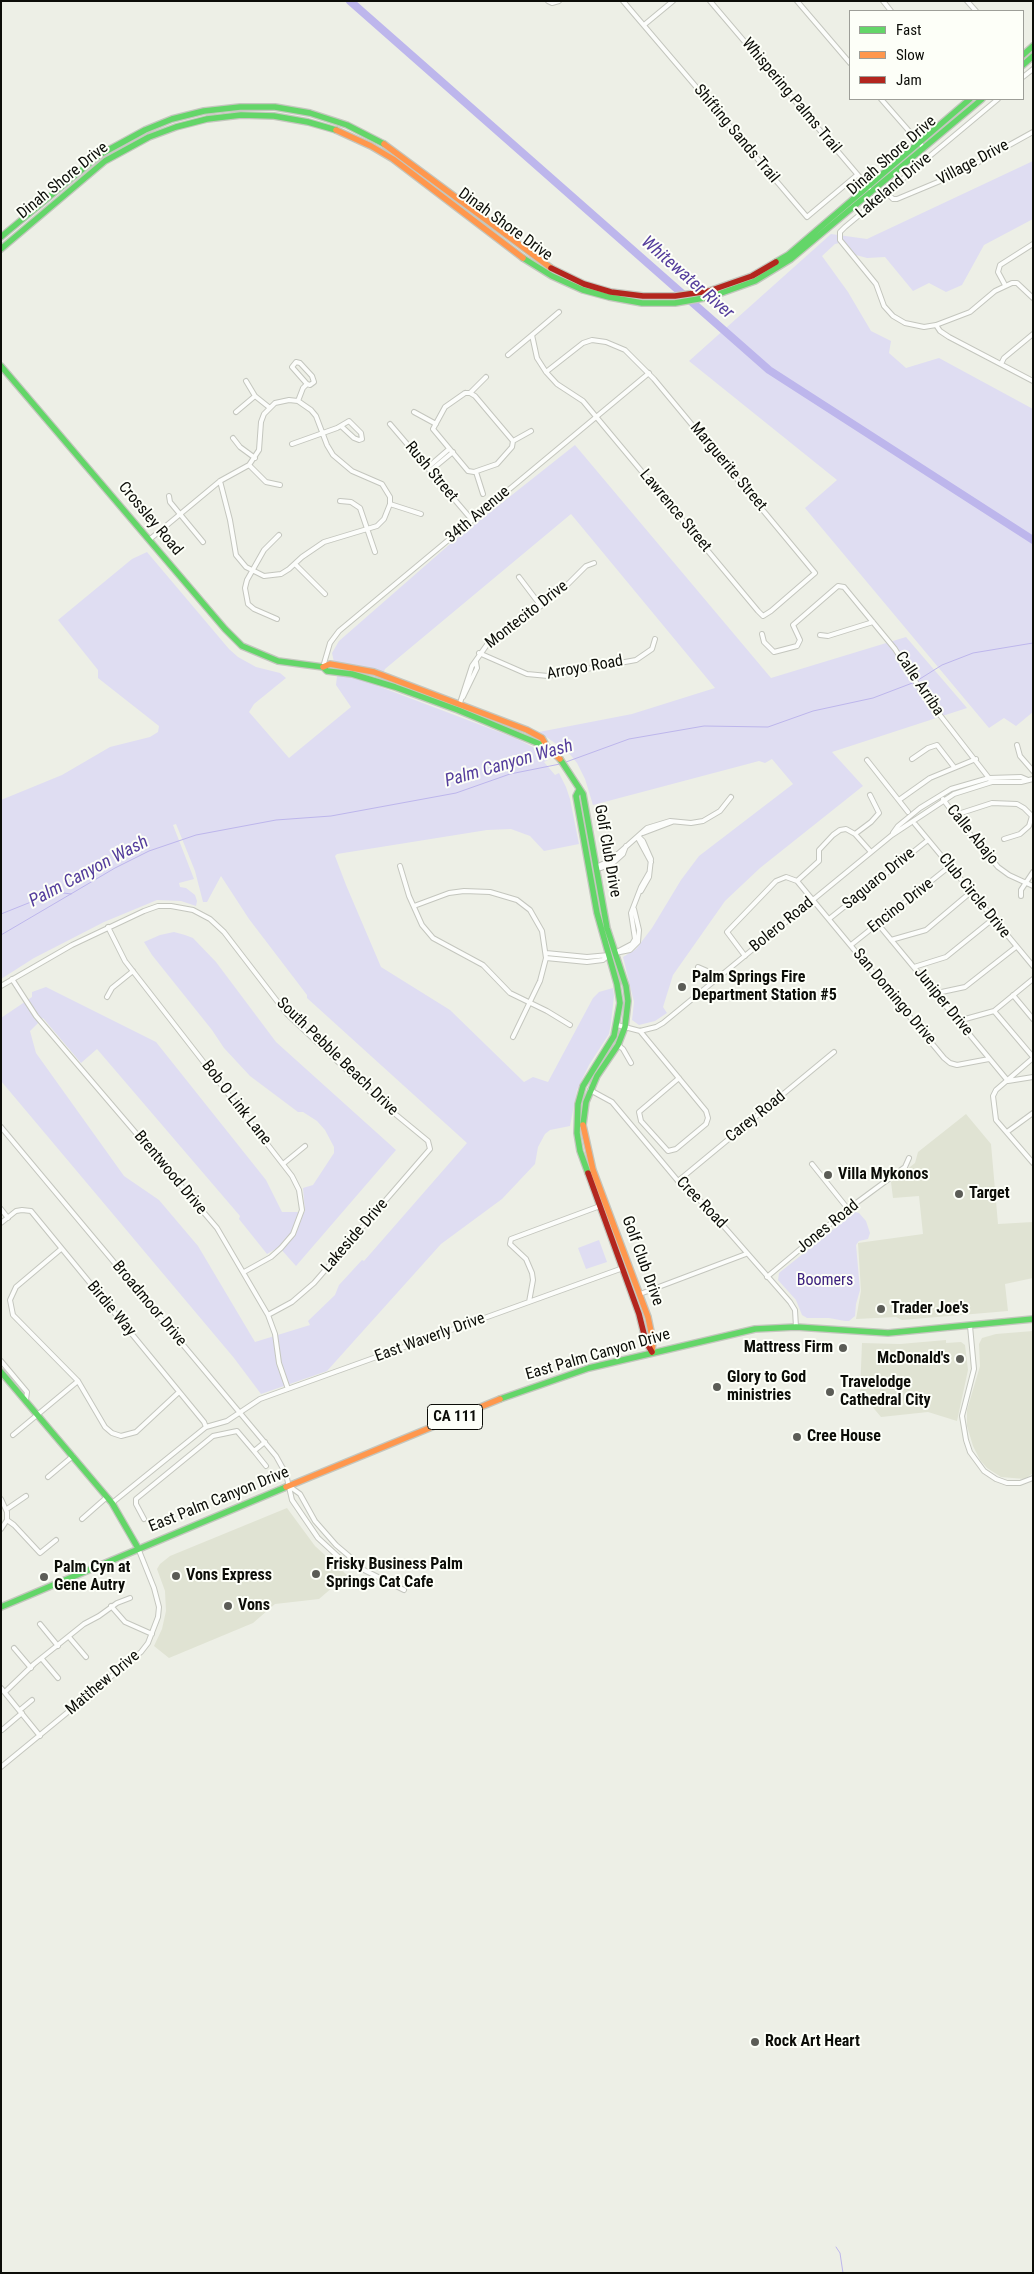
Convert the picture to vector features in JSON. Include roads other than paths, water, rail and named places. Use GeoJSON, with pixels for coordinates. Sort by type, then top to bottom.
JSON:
{"type":"FeatureCollection","features":[{"type":"Feature","properties":{"kind":"main road","name":"Dinah Shore Drive"},"geometry":{"type":"LineString","coordinates":[[1,249],[105,161],[143,140],[176,127],[207,119],[242,115],[274,116],[308,122],[344,133],[371,146],[393,159],[528,262],[552,276],[584,287],[643,296],[675,296],[709,291],[752,276],[790,257],[872,192],[967,100]]}},
{"type":"Feature","properties":{"kind":"main road","name":"Dinah Shore Drive"},"geometry":{"type":"LineString","coordinates":[[790,257],[867,186],[981,100]]}},
{"type":"Feature","properties":{"kind":"main road","name":"Dinah Shore Drive"},"geometry":{"type":"LineString","coordinates":[[1,237],[101,154],[132,136],[172,119],[204,111],[240,107],[275,107],[310,113],[348,125],[375,139],[398,153],[533,255],[584,287]]}},
{"type":"Feature","properties":{"kind":"main road","name":"Crossley Road"},"geometry":{"type":"LineString","coordinates":[[1,366],[234,639],[242,646],[264,656],[295,663]]}},
{"type":"Feature","properties":{"kind":"main road","name":"Golf Club Drive"},"geometry":{"type":"LineString","coordinates":[[295,663],[323,667],[327,671],[364,677],[459,707],[547,747],[557,755],[583,794],[620,997],[614,1036],[583,1086],[576,1120],[580,1151],[639,1314],[646,1342],[652,1352]]}},
{"type":"Feature","properties":{"kind":"main road","name":"Golf Club Drive"},"geometry":{"type":"LineString","coordinates":[[579,790],[576,796],[602,934],[626,986],[628,1001],[625,1027],[618,1045],[590,1090],[584,1111],[586,1147],[640,1294],[653,1341],[652,1352]]}},
{"type":"Feature","properties":{"kind":"main road","name":"East Palm Canyon Drive"},"geometry":{"type":"LineString","coordinates":[[1,1607],[138,1548],[524,1390],[589,1368],[699,1341],[755,1330],[796,1327],[888,1333],[1033,1319]]}},
{"type":"Feature","properties":{"kind":"main road"},"geometry":{"type":"LineString","coordinates":[[2,1374],[74,1456],[112,1503],[138,1548]]}},
{"type":"Feature","properties":{"kind":"street"},"geometry":{"type":"LineString","coordinates":[[548,1],[552,3],[559,1]]}},
{"type":"Feature","properties":{"kind":"street","name":"Shifting Sands Trail"},"geometry":{"type":"LineString","coordinates":[[623,1],[807,217],[857,175]]}},
{"type":"Feature","properties":{"kind":"street"},"geometry":{"type":"LineString","coordinates":[[644,25],[673,1]]}},
{"type":"Feature","properties":{"kind":"street","name":"Whispering Palms Trail"},"geometry":{"type":"LineString","coordinates":[[710,1],[872,192]]}},
{"type":"Feature","properties":{"kind":"street"},"geometry":{"type":"LineString","coordinates":[[797,1],[849,62]]}},
{"type":"Feature","properties":{"kind":"street"},"geometry":{"type":"LineString","coordinates":[[882,100],[921,144]]}},
{"type":"Feature","properties":{"kind":"street","name":"Lakeland Drive"},"geometry":{"type":"LineString","coordinates":[[936,325],[924,327],[905,323],[893,316],[884,306],[876,284],[842,244],[840,232],[997,100]]}},
{"type":"Feature","properties":{"kind":"street","name":"Village Drive"},"geometry":{"type":"LineString","coordinates":[[887,192],[893,199],[897,199],[957,174],[1033,132]]}},
{"type":"Feature","properties":{"kind":"street"},"geometry":{"type":"LineString","coordinates":[[1005,285],[998,272],[1000,265],[1033,244]]}},
{"type":"Feature","properties":{"kind":"street"},"geometry":{"type":"LineString","coordinates":[[1033,298],[1017,283],[1005,285],[970,312],[936,325],[940,331],[950,337],[1033,382]]}},
{"type":"Feature","properties":{"kind":"street"},"geometry":{"type":"LineString","coordinates":[[508,355],[559,312]]}},
{"type":"Feature","properties":{"kind":"street"},"geometry":{"type":"LineString","coordinates":[[1001,364],[1004,358],[1033,334]]}},
{"type":"Feature","properties":{"kind":"street"},"geometry":{"type":"LineString","coordinates":[[532,335],[537,358],[546,372]]}},
{"type":"Feature","properties":{"kind":"street","name":"Marguerite Street"},"geometry":{"type":"LineString","coordinates":[[546,372],[583,343],[592,340],[606,342],[625,350],[649,374],[815,573],[772,611],[763,616],[754,605]]}},
{"type":"Feature","properties":{"kind":"street"},"geometry":{"type":"LineString","coordinates":[[296,362],[300,363],[314,378],[314,382],[310,385],[307,384],[292,367],[296,362]]}},
{"type":"Feature","properties":{"kind":"street","name":"Lawrence Street"},"geometry":{"type":"LineString","coordinates":[[546,372],[557,384],[583,401],[754,605]]}},
{"type":"Feature","properties":{"kind":"street","name":"34th Avenue"},"geometry":{"type":"LineString","coordinates":[[323,667],[330,643],[339,631],[649,374]]}},
{"type":"Feature","properties":{"kind":"street"},"geometry":{"type":"LineString","coordinates":[[486,376],[470,392],[465,393],[445,407],[433,429],[435,432],[468,471],[476,472],[497,464],[512,447],[513,441],[531,430]]}},
{"type":"Feature","properties":{"kind":"street"},"geometry":{"type":"LineString","coordinates":[[246,381],[255,396],[270,408]]}},
{"type":"Feature","properties":{"kind":"street"},"geometry":{"type":"LineString","coordinates":[[298,401],[307,384]]}},
{"type":"Feature","properties":{"kind":"street"},"geometry":{"type":"LineString","coordinates":[[470,392],[513,441]]}},
{"type":"Feature","properties":{"kind":"street"},"geometry":{"type":"LineString","coordinates":[[236,412],[255,396]]}},
{"type":"Feature","properties":{"kind":"street"},"geometry":{"type":"LineString","coordinates":[[149,540],[220,481],[249,465],[255,458],[261,441],[261,422],[270,408],[283,401],[298,401],[316,416],[321,434],[342,464],[382,484],[390,497],[390,504],[384,518],[377,526],[324,542],[281,574],[264,576],[252,571],[236,555],[220,481]]}},
{"type":"Feature","properties":{"kind":"street"},"geometry":{"type":"LineString","coordinates":[[414,412],[436,424]]}},
{"type":"Feature","properties":{"kind":"street"},"geometry":{"type":"LineString","coordinates":[[292,444],[342,426],[349,421],[361,434],[362,439],[354,438],[342,426]]}},
{"type":"Feature","properties":{"kind":"street","name":"Rush Street"},"geometry":{"type":"LineString","coordinates":[[390,424],[472,520]]}},
{"type":"Feature","properties":{"kind":"street"},"geometry":{"type":"LineString","coordinates":[[233,438],[240,447],[255,458]]}},
{"type":"Feature","properties":{"kind":"street"},"geometry":{"type":"LineString","coordinates":[[429,469],[451,450]]}},
{"type":"Feature","properties":{"kind":"street"},"geometry":{"type":"LineString","coordinates":[[249,465],[266,482],[280,485]]}},
{"type":"Feature","properties":{"kind":"street"},"geometry":{"type":"LineString","coordinates":[[476,472],[483,494]]}},
{"type":"Feature","properties":{"kind":"street"},"geometry":{"type":"LineString","coordinates":[[169,496],[170,502],[203,542]]}},
{"type":"Feature","properties":{"kind":"street"},"geometry":{"type":"LineString","coordinates":[[340,501],[351,502],[360,508],[375,552]]}},
{"type":"Feature","properties":{"kind":"street"},"geometry":{"type":"LineString","coordinates":[[390,504],[422,514]]}},
{"type":"Feature","properties":{"kind":"street"},"geometry":{"type":"LineString","coordinates":[[277,619],[261,613],[248,604],[245,588],[252,571],[269,543],[279,534]]}},
{"type":"Feature","properties":{"kind":"street","name":"Montecito Drive"},"geometry":{"type":"LineString","coordinates":[[459,707],[468,677],[479,653],[499,632],[541,606],[567,585],[586,566],[594,563]]}},
{"type":"Feature","properties":{"kind":"street"},"geometry":{"type":"LineString","coordinates":[[295,564],[325,594]]}},
{"type":"Feature","properties":{"kind":"street"},"geometry":{"type":"LineString","coordinates":[[520,577],[541,606]]}},
{"type":"Feature","properties":{"kind":"street","name":"Calle Arriba"},"geometry":{"type":"LineString","coordinates":[[762,634],[764,642],[774,652],[798,646],[800,640],[792,624],[838,586],[844,586],[895,649],[922,692],[991,780]]}},
{"type":"Feature","properties":{"kind":"street"},"geometry":{"type":"LineString","coordinates":[[820,636],[828,636],[873,622]]}},
{"type":"Feature","properties":{"kind":"street","name":"Arroyo Road"},"geometry":{"type":"LineString","coordinates":[[479,653],[528,674],[548,676],[636,660],[652,649],[655,639]]}},
{"type":"Feature","properties":{"kind":"street"},"geometry":{"type":"LineString","coordinates":[[912,759],[928,748],[937,745],[954,767]]}},
{"type":"Feature","properties":{"kind":"street"},"geometry":{"type":"LineString","coordinates":[[1017,745],[1020,756],[1033,771]]}},
{"type":"Feature","properties":{"kind":"street"},"geometry":{"type":"LineString","coordinates":[[899,800],[930,778],[976,759]]}},
{"type":"Feature","properties":{"kind":"street"},"geometry":{"type":"LineString","coordinates":[[867,760],[908,812]]}},
{"type":"Feature","properties":{"kind":"street"},"geometry":{"type":"LineString","coordinates":[[900,828],[940,795],[951,790],[991,780],[1021,777],[1030,780]]}},
{"type":"Feature","properties":{"kind":"street"},"geometry":{"type":"LineString","coordinates":[[900,828],[954,794],[991,780]]}},
{"type":"Feature","properties":{"kind":"street"},"geometry":{"type":"LineString","coordinates":[[855,834],[879,813],[870,795]]}},
{"type":"Feature","properties":{"kind":"street","name":"Calle Abajo"},"geometry":{"type":"LineString","coordinates":[[940,795],[998,867],[1033,886]]}},
{"type":"Feature","properties":{"kind":"street"},"geometry":{"type":"LineString","coordinates":[[596,867],[601,868],[613,863],[623,854],[626,846],[647,828],[670,820],[672,822],[697,823],[720,811],[731,797]]}},
{"type":"Feature","properties":{"kind":"street"},"geometry":{"type":"LineString","coordinates":[[955,815],[992,802],[1008,803],[1024,808],[1032,816],[1029,826],[1020,834],[1004,839]]}},
{"type":"Feature","properties":{"kind":"street","name":"Club Circle Drive"},"geometry":{"type":"LineString","coordinates":[[915,824],[1033,966]]}},
{"type":"Feature","properties":{"kind":"street","name":"Bolero Road"},"geometry":{"type":"LineString","coordinates":[[640,1031],[663,1023],[900,828]]}},
{"type":"Feature","properties":{"kind":"street"},"geometry":{"type":"LineString","coordinates":[[745,956],[727,932],[776,881],[786,877],[797,881],[819,862],[819,850],[832,835],[840,830],[846,829],[855,834],[871,852]]}},
{"type":"Feature","properties":{"kind":"street"},"geometry":{"type":"LineString","coordinates":[[546,955],[586,962],[603,960],[612,954],[630,950],[638,942],[639,930],[634,909],[645,886],[651,862],[643,840],[638,836]]}},
{"type":"Feature","properties":{"kind":"street","name":"Saguaro Drive"},"geometry":{"type":"LineString","coordinates":[[829,919],[928,840]]}},
{"type":"Feature","properties":{"kind":"street"},"geometry":{"type":"LineString","coordinates":[[400,866],[404,886],[422,925],[433,938],[483,965],[510,993],[570,1024]]}},
{"type":"Feature","properties":{"kind":"street","name":"Encino Drive"},"geometry":{"type":"LineString","coordinates":[[851,945],[950,866]]}},
{"type":"Feature","properties":{"kind":"street"},"geometry":{"type":"LineString","coordinates":[[1021,896],[1021,890],[1033,872]]}},
{"type":"Feature","properties":{"kind":"street","name":"San Domingo Drive"},"geometry":{"type":"LineString","coordinates":[[797,881],[950,1063],[957,1065],[990,1058]]}},
{"type":"Feature","properties":{"kind":"street"},"geometry":{"type":"LineString","coordinates":[[414,906],[449,893],[464,891],[490,892],[517,900],[537,919],[542,931],[546,955],[540,982],[514,1036]]}},
{"type":"Feature","properties":{"kind":"street"},"geometry":{"type":"LineString","coordinates":[[891,940],[926,930],[971,892]]}},
{"type":"Feature","properties":{"kind":"street","name":"South Pebble Beach Drive"},"geometry":{"type":"LineString","coordinates":[[108,927],[158,906],[183,907],[201,914],[219,926],[287,1014],[383,1104],[431,1145]]}},
{"type":"Feature","properties":{"kind":"street"},"geometry":{"type":"LineString","coordinates":[[914,967],[946,957],[993,920]]}},
{"type":"Feature","properties":{"kind":"street","name":"Juniper Drive"},"geometry":{"type":"LineString","coordinates":[[878,924],[1008,1081]]}},
{"type":"Feature","properties":{"kind":"street"},"geometry":{"type":"LineString","coordinates":[[1,986],[72,945],[108,927]]}},
{"type":"Feature","properties":{"kind":"street","name":"Bob O Link Lane"},"geometry":{"type":"LineString","coordinates":[[108,927],[117,946],[133,971],[283,1164],[299,1190],[301,1217],[294,1234],[281,1248],[244,1272]]}},
{"type":"Feature","properties":{"kind":"street"},"geometry":{"type":"LineString","coordinates":[[937,994],[969,984],[1016,947]]}},
{"type":"Feature","properties":{"kind":"street"},"geometry":{"type":"LineString","coordinates":[[698,966],[721,977]]}},
{"type":"Feature","properties":{"kind":"street"},"geometry":{"type":"LineString","coordinates":[[107,997],[112,988],[133,971]]}},
{"type":"Feature","properties":{"kind":"street"},"geometry":{"type":"LineString","coordinates":[[958,1021],[994,1011],[1033,978]]}},
{"type":"Feature","properties":{"kind":"street","name":"Brentwood Drive"},"geometry":{"type":"LineString","coordinates":[[12,979],[36,1016],[218,1228],[268,1315],[275,1334],[279,1363],[288,1389]]}},
{"type":"Feature","properties":{"kind":"street"},"geometry":{"type":"LineString","coordinates":[[1012,995],[1033,1019]]}},
{"type":"Feature","properties":{"kind":"street"},"geometry":{"type":"LineString","coordinates":[[994,1011],[1033,1058],[996,1090],[993,1096],[996,1120],[1033,1163]]}},
{"type":"Feature","properties":{"kind":"street"},"geometry":{"type":"LineString","coordinates":[[617,1025],[640,1031],[679,1078],[706,1111],[708,1118],[706,1124],[676,1149],[668,1151],[641,1121],[639,1112],[679,1078]]}},
{"type":"Feature","properties":{"kind":"street"},"geometry":{"type":"LineString","coordinates":[[618,1045],[623,1048],[631,1063]]}},
{"type":"Feature","properties":{"kind":"street","name":"Carey Road"},"geometry":{"type":"LineString","coordinates":[[678,1181],[834,1052]]}},
{"type":"Feature","properties":{"kind":"street"},"geometry":{"type":"LineString","coordinates":[[1008,1081],[1033,1077]]}},
{"type":"Feature","properties":{"kind":"street","name":"Cree Road"},"geometry":{"type":"LineString","coordinates":[[590,1090],[612,1102],[678,1181],[706,1206],[767,1276],[795,1310],[796,1327]]}},
{"type":"Feature","properties":{"kind":"street"},"geometry":{"type":"LineString","coordinates":[[1007,1132],[1033,1113]]}},
{"type":"Feature","properties":{"kind":"street","name":"Broadmoor Drive"},"geometry":{"type":"LineString","coordinates":[[1,1127],[265,1442],[280,1462],[290,1486]]}},
{"type":"Feature","properties":{"kind":"street","name":"Lakeside Drive"},"geometry":{"type":"LineString","coordinates":[[268,1315],[292,1302],[314,1283],[430,1149],[431,1145]]}},
{"type":"Feature","properties":{"kind":"street"},"geometry":{"type":"LineString","coordinates":[[283,1164],[305,1146]]}},
{"type":"Feature","properties":{"kind":"street"},"geometry":{"type":"LineString","coordinates":[[1028,1158],[1033,1154]]}},
{"type":"Feature","properties":{"kind":"street","name":"Jones Road"},"geometry":{"type":"LineString","coordinates":[[767,1276],[848,1209],[905,1167],[909,1158]]}},
{"type":"Feature","properties":{"kind":"street"},"geometry":{"type":"LineString","coordinates":[[812,1164],[848,1209]]}},
{"type":"Feature","properties":{"kind":"street"},"geometry":{"type":"LineString","coordinates":[[529,1302],[533,1280],[532,1274],[526,1259],[510,1244],[511,1239],[600,1206]]}},
{"type":"Feature","properties":{"kind":"street"},"geometry":{"type":"LineString","coordinates":[[1,1209],[8,1218],[1,1223]]}},
{"type":"Feature","properties":{"kind":"street","name":"Birdie Way"},"geometry":{"type":"LineString","coordinates":[[8,1218],[22,1210],[31,1211],[204,1422],[206,1427]]}},
{"type":"Feature","properties":{"kind":"street"},"geometry":{"type":"LineString","coordinates":[[61,1249],[16,1287],[10,1300],[10,1309],[13,1315],[78,1381],[105,1427],[121,1436],[136,1432],[179,1392]]}},
{"type":"Feature","properties":{"kind":"street"},"geometry":{"type":"LineString","coordinates":[[640,1294],[727,1263],[746,1254]]}},
{"type":"Feature","properties":{"kind":"street","name":"East Waverly Drive"},"geometry":{"type":"LineString","coordinates":[[206,1427],[227,1421],[260,1399],[623,1268]]}},
{"type":"Feature","properties":{"kind":"street"},"geometry":{"type":"LineString","coordinates":[[970,1326],[974,1369],[962,1416],[966,1440],[976,1462],[984,1471],[996,1479],[1007,1483],[1033,1478]]}},
{"type":"Feature","properties":{"kind":"street"},"geometry":{"type":"LineString","coordinates":[[1,1362],[27,1392],[26,1400]]}},
{"type":"Feature","properties":{"kind":"street"},"geometry":{"type":"LineString","coordinates":[[13,1435],[78,1381]]}},
{"type":"Feature","properties":{"kind":"street"},"geometry":{"type":"LineString","coordinates":[[112,1503],[206,1427]]}},
{"type":"Feature","properties":{"kind":"street"},"geometry":{"type":"LineString","coordinates":[[144,1519],[135,1502],[148,1489],[213,1436],[238,1431],[266,1466]]}},
{"type":"Feature","properties":{"kind":"street"},"geometry":{"type":"LineString","coordinates":[[254,1451],[265,1442]]}},
{"type":"Feature","properties":{"kind":"street"},"geometry":{"type":"LineString","coordinates":[[176,1452],[184,1460]]}},
{"type":"Feature","properties":{"kind":"street"},"geometry":{"type":"LineString","coordinates":[[48,1478],[74,1456]]}},
{"type":"Feature","properties":{"kind":"street"},"geometry":{"type":"LineString","coordinates":[[141,1480],[148,1489]]}},
{"type":"Feature","properties":{"kind":"street"},"geometry":{"type":"LineString","coordinates":[[290,1486],[292,1500],[318,1538],[337,1557],[345,1563],[350,1563],[404,1590]]}},
{"type":"Feature","properties":{"kind":"street"},"geometry":{"type":"LineString","coordinates":[[290,1486],[300,1494],[315,1521],[336,1545],[349,1556],[350,1563]]}},
{"type":"Feature","properties":{"kind":"street"},"geometry":{"type":"LineString","coordinates":[[7,1509],[26,1496]]}},
{"type":"Feature","properties":{"kind":"street"},"geometry":{"type":"LineString","coordinates":[[82,1519],[107,1497]]}},
{"type":"Feature","properties":{"kind":"street"},"geometry":{"type":"LineString","coordinates":[[1,1499],[7,1509],[6,1520],[1,1529]]}},
{"type":"Feature","properties":{"kind":"street"},"geometry":{"type":"LineString","coordinates":[[6,1520],[14,1525],[40,1553],[56,1540]]}},
{"type":"Feature","properties":{"kind":"street","name":"Matthew Drive"},"geometry":{"type":"LineString","coordinates":[[1,1767],[141,1652],[152,1634],[158,1617],[157,1599],[138,1548]]}},
{"type":"Feature","properties":{"kind":"street"},"geometry":{"type":"LineString","coordinates":[[5,1692],[42,1658],[84,1624],[99,1616],[111,1606],[130,1598]]}},
{"type":"Feature","properties":{"kind":"street"},"geometry":{"type":"LineString","coordinates":[[111,1606],[125,1622],[152,1634]]}},
{"type":"Feature","properties":{"kind":"street"},"geometry":{"type":"LineString","coordinates":[[40,1624],[58,1646]]}},
{"type":"Feature","properties":{"kind":"street"},"geometry":{"type":"LineString","coordinates":[[69,1637],[86,1657]]}},
{"type":"Feature","properties":{"kind":"street"},"geometry":{"type":"LineString","coordinates":[[14,1648],[31,1668]]}},
{"type":"Feature","properties":{"kind":"street"},"geometry":{"type":"LineString","coordinates":[[42,1658],[58,1678]]}},
{"type":"Feature","properties":{"kind":"street"},"geometry":{"type":"LineString","coordinates":[[1,1688],[40,1736]]}},
{"type":"Feature","properties":{"kind":"street"},"geometry":{"type":"LineString","coordinates":[[2,1730],[32,1700]]}},
{"type":"Feature","properties":{"kind":"waterway","name":"Whitewater River"},"geometry":{"type":"LineString","coordinates":[[350,1],[769,370],[1033,540]]}},
{"type":"Feature","properties":{"kind":"waterway","name":"Palm Canyon Wash"},"geometry":{"type":"LineString","coordinates":[[566,762],[629,739],[704,726],[768,727],[813,711],[873,698],[915,682],[942,665],[973,653],[1033,643]]}},
{"type":"Feature","properties":{"kind":"waterway","name":"Palm Canyon Wash"},"geometry":{"type":"LineString","coordinates":[[1,935],[115,868],[149,851],[196,835],[276,820],[331,816],[456,793],[510,774],[560,764]]}},
{"type":"Feature","properties":{"kind":"waterway"},"geometry":{"type":"LineString","coordinates":[[1,914],[56,892],[71,894]]}},
{"type":"Feature","properties":{"kind":"waterway"},"geometry":{"type":"LineString","coordinates":[[836,2247],[840,2253],[843,2273]]}},
{"type":"Feature","properties":{"kind":"place","name":"Palm Springs Fire Department Station #5"},"geometry":{"type":"Point","coordinates":[682,987]}},
{"type":"Feature","properties":{"kind":"place","name":"Villa Mykonos"},"geometry":{"type":"Point","coordinates":[828,1175]}},
{"type":"Feature","properties":{"kind":"place","name":"Target"},"geometry":{"type":"Point","coordinates":[959,1194]}},
{"type":"Feature","properties":{"kind":"place","name":"Trader Joe's"},"geometry":{"type":"Point","coordinates":[881,1309]}},
{"type":"Feature","properties":{"kind":"place","name":"Mattress Firm"},"geometry":{"type":"Point","coordinates":[843,1348]}},
{"type":"Feature","properties":{"kind":"place","name":"McDonald's"},"geometry":{"type":"Point","coordinates":[960,1359]}},
{"type":"Feature","properties":{"kind":"place","name":"Glory to God ministries"},"geometry":{"type":"Point","coordinates":[717,1387]}},
{"type":"Feature","properties":{"kind":"place","name":"Travelodge Cathedral City"},"geometry":{"type":"Point","coordinates":[830,1392]}},
{"type":"Feature","properties":{"kind":"place","name":"Cree House"},"geometry":{"type":"Point","coordinates":[797,1437]}},
{"type":"Feature","properties":{"kind":"place","name":"Frisky Business Palm Springs Cat Cafe"},"geometry":{"type":"Point","coordinates":[316,1574]}},
{"type":"Feature","properties":{"kind":"place","name":"Vons Express"},"geometry":{"type":"Point","coordinates":[176,1576]}},
{"type":"Feature","properties":{"kind":"place","name":"Palm Cyn at Gene Autry"},"geometry":{"type":"Point","coordinates":[44,1577]}},
{"type":"Feature","properties":{"kind":"place","name":"Vons"},"geometry":{"type":"Point","coordinates":[228,1606]}},
{"type":"Feature","properties":{"kind":"place","name":"Rock Art Heart"},"geometry":{"type":"Point","coordinates":[755,2042]}},
{"type":"Feature","properties":{"kind":"park label","name":"Boomers"},"geometry":{"type":"Point","coordinates":[825,1281]}}]}
